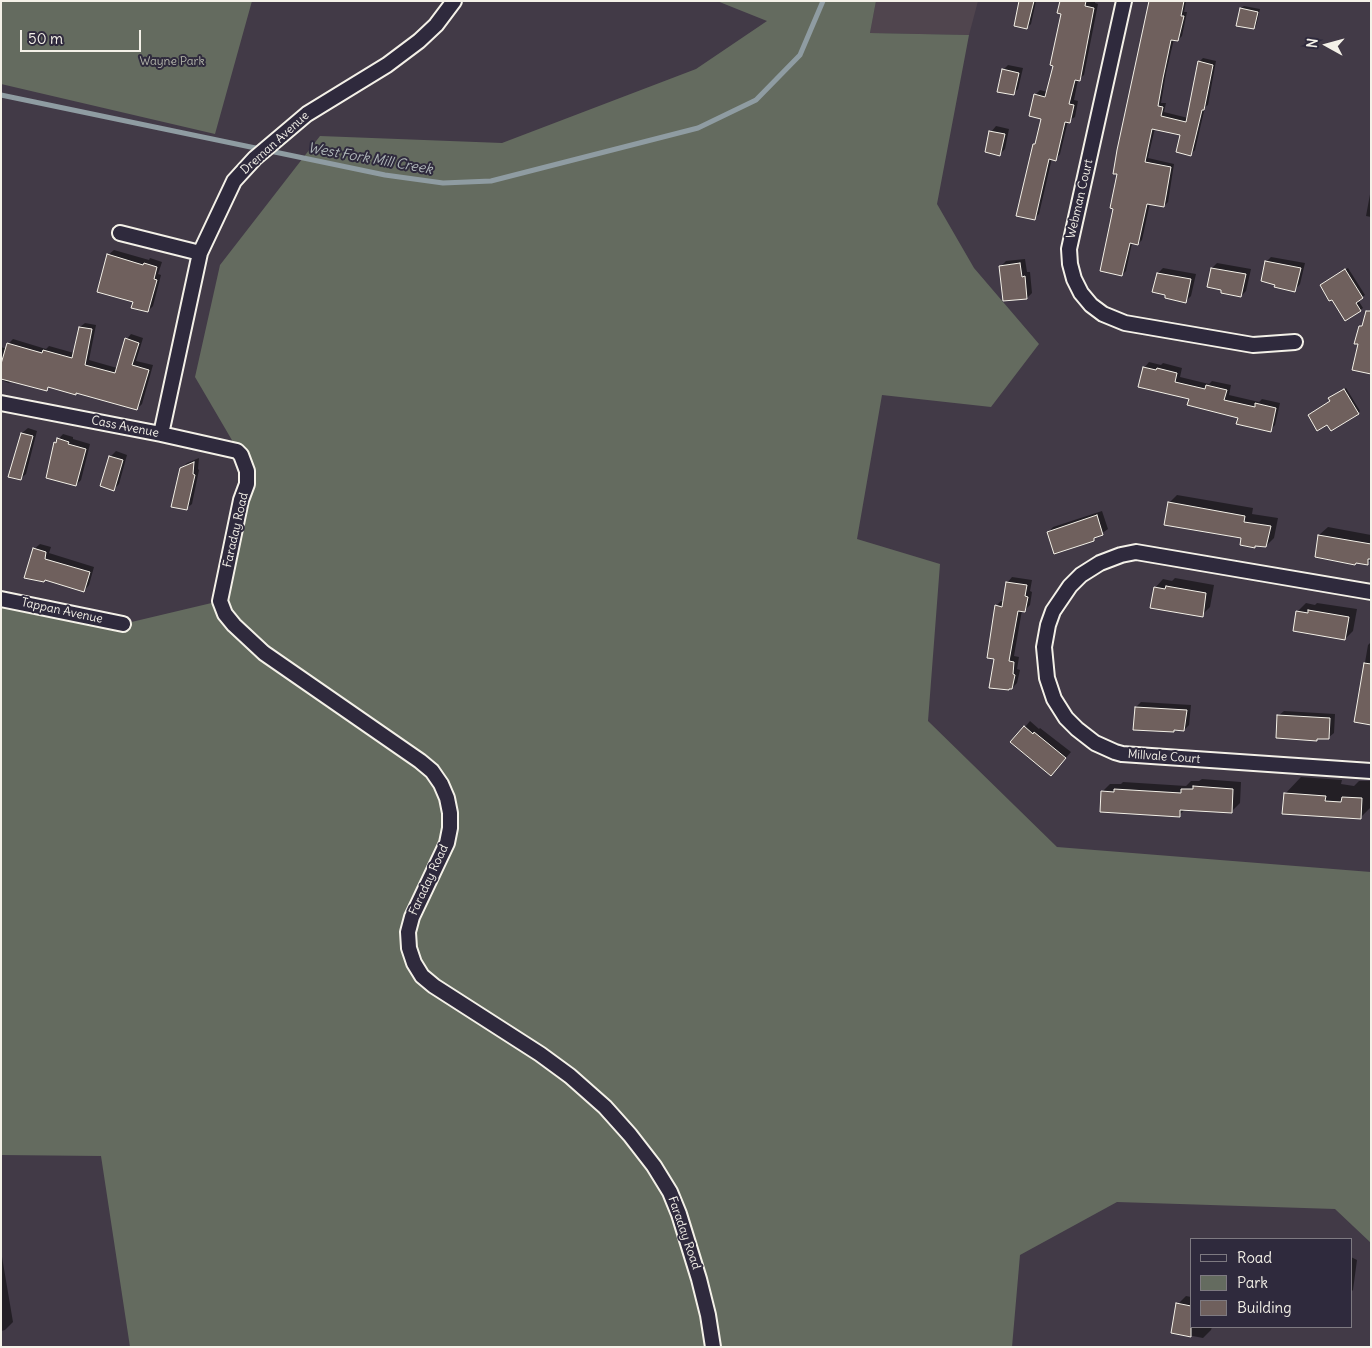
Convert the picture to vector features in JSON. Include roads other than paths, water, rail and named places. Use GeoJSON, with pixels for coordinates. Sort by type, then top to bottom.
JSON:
{"type":"FeatureCollection","features":[{"type":"Feature","properties":{"kind":"street","name":"Dreman Avenue"},"geometry":{"type":"LineString","coordinates":[[161,434],[200,253],[234,181],[254,158],[307,114],[387,65],[420,41],[436,25],[454,1]]}},
{"type":"Feature","properties":{"kind":"street","name":"Webman Court"},"geometry":{"type":"LineString","coordinates":[[1124,1],[1069,249],[1074,279],[1081,293],[1104,314],[1125,323],[1253,345],[1295,342]]}},
{"type":"Feature","properties":{"kind":"street"},"geometry":{"type":"LineString","coordinates":[[120,233],[200,253]]}},
{"type":"Feature","properties":{"kind":"street","name":"Cass Avenue"},"geometry":{"type":"LineString","coordinates":[[1,403],[161,434],[237,451],[243,460]]}},
{"type":"Feature","properties":{"kind":"street","name":"Faraday Road"},"geometry":{"type":"LineString","coordinates":[[243,460],[247,471],[247,484],[241,500],[220,601],[225,614],[264,653],[420,761],[432,771],[441,784],[447,798],[450,828],[447,843],[412,917],[408,932],[409,948],[414,963],[422,976],[434,986],[540,1054],[570,1076],[605,1107],[630,1135],[654,1166],[670,1192],[682,1223],[700,1278],[708,1315],[712,1347]]}},
{"type":"Feature","properties":{"kind":"street","name":"Millvale Court"},"geometry":{"type":"LineString","coordinates":[[1371,592],[1136,552],[1121,555],[1100,563],[1070,586],[1053,611],[1048,625],[1044,648],[1047,678],[1054,699],[1066,718],[1094,743],[1115,752],[1371,771]]}},
{"type":"Feature","properties":{"kind":"street","name":"Tappan Avenue"},"geometry":{"type":"LineString","coordinates":[[1,599],[124,624]]}},
{"type":"Feature","properties":{"kind":"waterway","name":"West Fork Mill Creek"},"geometry":{"type":"LineString","coordinates":[[1,95],[385,175],[443,183],[491,181],[698,128],[756,100],[800,55],[823,1]]}},
{"type":"Feature","properties":{"kind":"park label","name":"Wayne Park"},"geometry":{"type":"Point","coordinates":[172,62]}}]}
